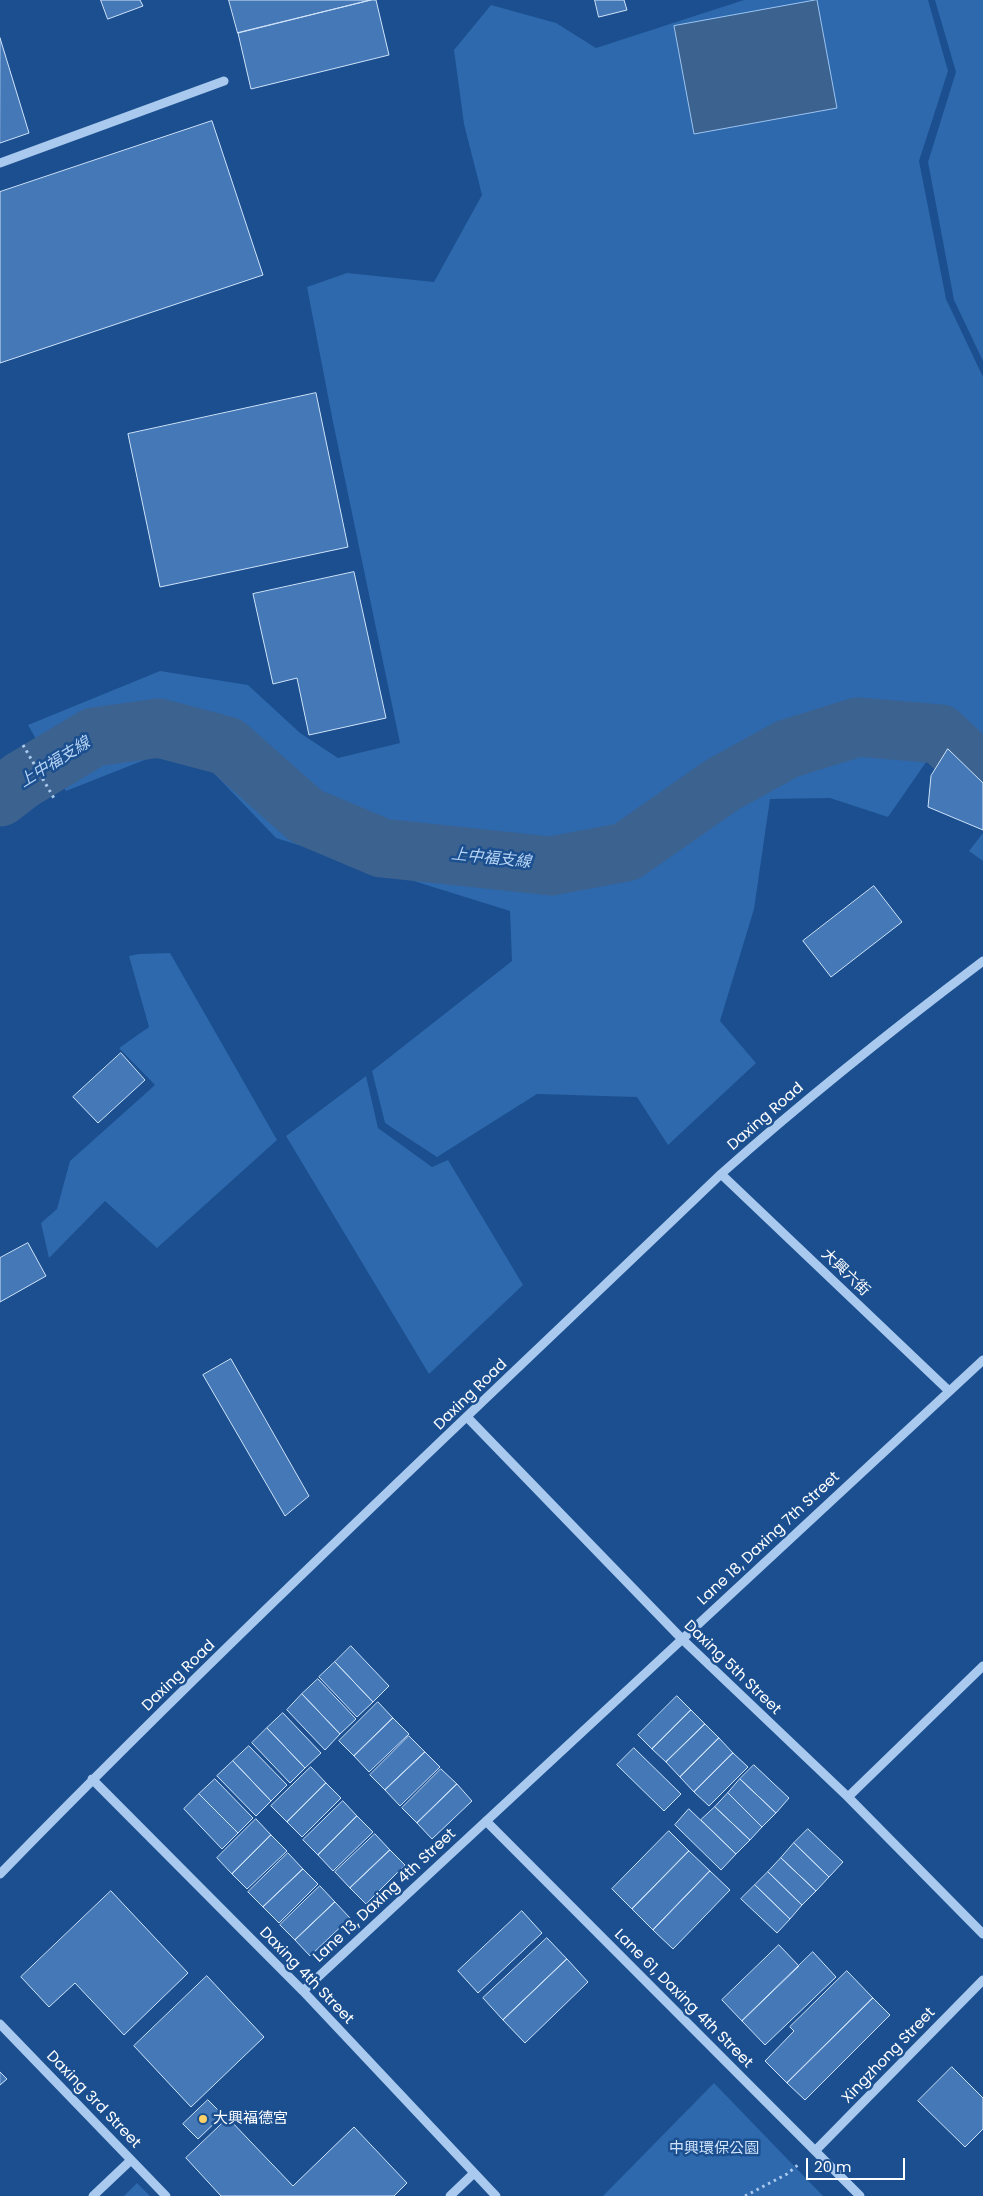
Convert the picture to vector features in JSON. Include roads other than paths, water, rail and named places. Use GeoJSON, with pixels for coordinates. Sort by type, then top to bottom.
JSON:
{"type":"FeatureCollection","features":[{"type":"Feature","properties":{"kind":"street"},"geometry":{"type":"LineString","coordinates":[[0,163],[224,81]]}},
{"type":"Feature","properties":{"kind":"street","name":"Daxing Road"},"geometry":{"type":"LineString","coordinates":[[0,1874],[92,1779],[721,1174],[776,1125],[908,1018],[983,961]]}},
{"type":"Feature","properties":{"kind":"street","name":"大興六街"},"geometry":{"type":"LineString","coordinates":[[721,1174],[949,1391]]}},
{"type":"Feature","properties":{"kind":"street","name":"Lane 18, Daxing 7th Street"},"geometry":{"type":"LineString","coordinates":[[486,1821],[983,1360]]}},
{"type":"Feature","properties":{"kind":"street","name":"Daxing 5th Street"},"geometry":{"type":"LineString","coordinates":[[468,1417],[682,1639],[848,1797],[983,1934]]}},
{"type":"Feature","properties":{"kind":"street"},"geometry":{"type":"LineString","coordinates":[[848,1797],[983,1666]]}},
{"type":"Feature","properties":{"kind":"street","name":"Daxing 4th Street"},"geometry":{"type":"LineString","coordinates":[[92,1779],[303,1991],[496,2196]]}},
{"type":"Feature","properties":{"kind":"street","name":"Lane 13, Daxing 4th Street"},"geometry":{"type":"LineString","coordinates":[[303,1991],[486,1821]]}},
{"type":"Feature","properties":{"kind":"street","name":"Lane 61, Daxing 4th Street"},"geometry":{"type":"LineString","coordinates":[[486,1821],[860,2196]]}},
{"type":"Feature","properties":{"kind":"street","name":"Xingzhong Street"},"geometry":{"type":"LineString","coordinates":[[815,2151],[983,1980]]}},
{"type":"Feature","properties":{"kind":"street","name":"Daxing 3rd Street"},"geometry":{"type":"LineString","coordinates":[[0,2024],[166,2196]]}},
{"type":"Feature","properties":{"kind":"street"},"geometry":{"type":"LineString","coordinates":[[93,2196],[131,2160]]}},
{"type":"Feature","properties":{"kind":"street"},"geometry":{"type":"LineString","coordinates":[[450,2196],[474,2173]]}},
{"type":"Feature","properties":{"kind":"waterway","name":"上中福支線"},"geometry":{"type":"LineString","coordinates":[[0,797],[22,780],[94,737],[159,728],[227,746],[306,816],[382,848],[551,866],[626,852],[722,785],[787,749],[858,727],[940,734],[983,775]]}},
{"type":"Feature","properties":{"kind":"place","name":"大興福德宮"},"geometry":{"type":"Point","coordinates":[203,2119]}},
{"type":"Feature","properties":{"kind":"park label","name":"中興環保公園"},"geometry":{"type":"Point","coordinates":[714,2149]}}]}
